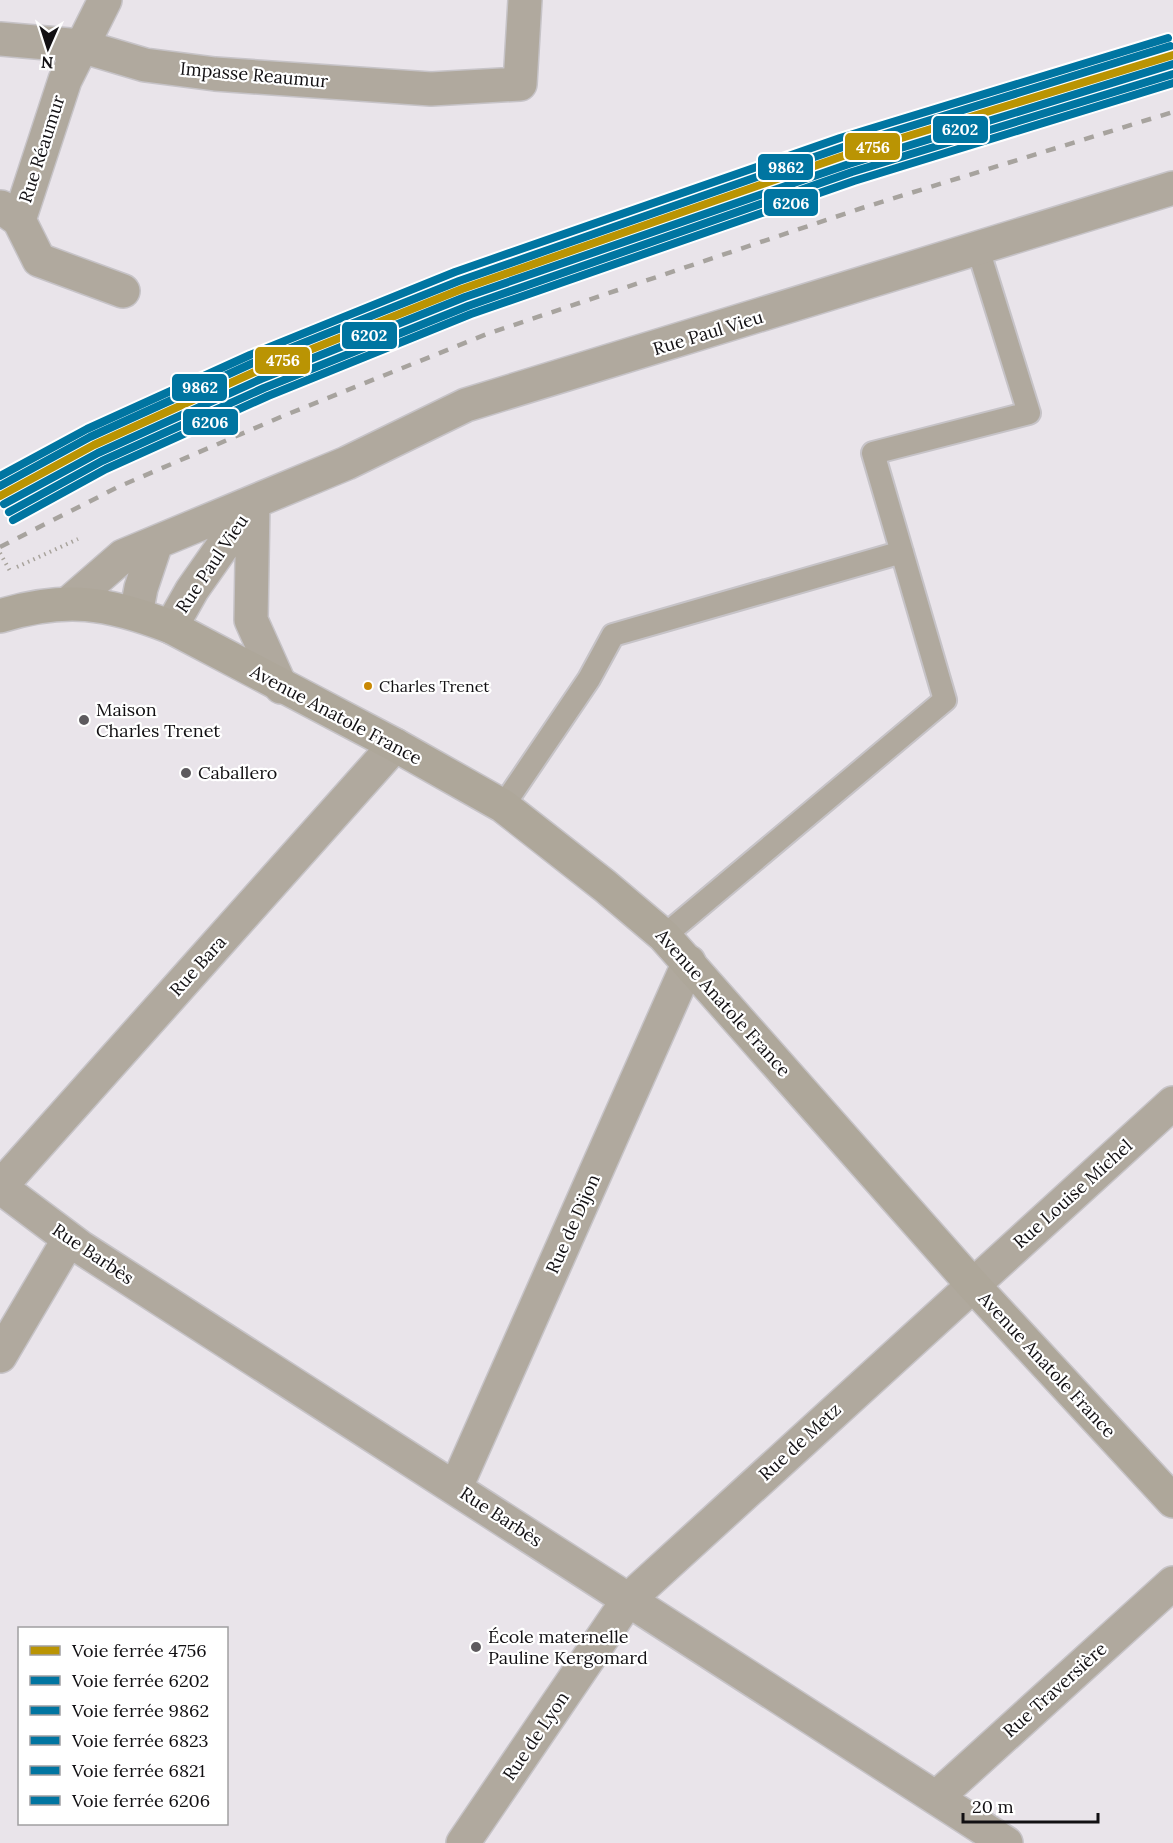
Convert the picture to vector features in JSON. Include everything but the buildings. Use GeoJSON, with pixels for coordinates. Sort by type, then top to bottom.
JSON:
{"type":"FeatureCollection","features":[{"type":"Feature","properties":{"kind":"main road","name":"Avenue Anatole France"},"geometry":{"type":"LineString","coordinates":[[0,616],[33,606],[70,602],[136,614],[171,627],[281,687],[395,745],[503,806],[605,886],[664,936],[972,1284],[1173,1501]]}},
{"type":"Feature","properties":{"kind":"street","name":"Rue Réaumur"},"geometry":{"type":"LineString","coordinates":[[9,213],[64,80],[105,0]]}},
{"type":"Feature","properties":{"kind":"street","name":"Impasse Reaumur"},"geometry":{"type":"LineString","coordinates":[[81,46],[146,65],[215,74],[431,89],[520,84],[525,0]]}},
{"type":"Feature","properties":{"kind":"street"},"geometry":{"type":"LineString","coordinates":[[0,39],[81,46]]}},
{"type":"Feature","properties":{"kind":"street","name":"Rue Paul Vieu"},"geometry":{"type":"LineString","coordinates":[[70,602],[123,556],[346,463],[466,405],[1173,188]]}},
{"type":"Feature","properties":{"kind":"street"},"geometry":{"type":"LineString","coordinates":[[9,213],[39,260],[123,291]]}},
{"type":"Feature","properties":{"kind":"street","name":"Rue Paul Vieu"},"geometry":{"type":"LineString","coordinates":[[171,627],[192,590],[253,503]]}},
{"type":"Feature","properties":{"kind":"street","name":"Rue Paul Vieu"},"geometry":{"type":"LineString","coordinates":[[253,503],[251,620],[281,687]]}},
{"type":"Feature","properties":{"kind":"street"},"geometry":{"type":"LineString","coordinates":[[136,614],[141,588],[156,543]]}},
{"type":"Feature","properties":{"kind":"street","name":"Rue Bara"},"geometry":{"type":"LineString","coordinates":[[0,1187],[395,745]]}},
{"type":"Feature","properties":{"kind":"street","name":"Rue de Dijon"},"geometry":{"type":"LineString","coordinates":[[456,1487],[689,962]]}},
{"type":"Feature","properties":{"kind":"street","name":"Rue Louise Michel"},"geometry":{"type":"LineString","coordinates":[[972,1284],[1173,1103]]}},
{"type":"Feature","properties":{"kind":"street","name":"Rue Barbès"},"geometry":{"type":"LineString","coordinates":[[0,1187],[69,1239],[1006,1843]]}},
{"type":"Feature","properties":{"kind":"street"},"geometry":{"type":"LineString","coordinates":[[0,1356],[69,1239]]}},
{"type":"Feature","properties":{"kind":"street","name":"Rue de Metz"},"geometry":{"type":"LineString","coordinates":[[628,1600],[972,1284]]}},
{"type":"Feature","properties":{"kind":"street","name":"Rue Traversière"},"geometry":{"type":"LineString","coordinates":[[937,1797],[1173,1583]]}},
{"type":"Feature","properties":{"kind":"street","name":"Rue de Lyon"},"geometry":{"type":"LineString","coordinates":[[463,1843],[628,1600]]}},
{"type":"Feature","properties":{"kind":"lane"},"geometry":{"type":"LineString","coordinates":[[664,936],[945,700],[873,453],[1029,413],[978,249]]}},
{"type":"Feature","properties":{"kind":"lane"},"geometry":{"type":"LineString","coordinates":[[503,806],[590,679],[613,635],[902,552]]}},
{"type":"Feature","properties":{"kind":"path"},"geometry":{"type":"LineString","coordinates":[[0,553],[10,571],[88,534]]}},
{"type":"Feature","properties":{"kind":"railway"},"geometry":{"type":"LineString","coordinates":[[0,547],[118,487],[283,416],[487,334],[862,208],[1173,112]]}},
{"type":"Feature","properties":{"kind":"rail line","name":"6821"},"geometry":{"type":"LineString","coordinates":[[0,476],[87,429],[250,355],[455,272],[840,138],[1168,38]]}},
{"type":"Feature","properties":{"kind":"rail line","name":"9862"},"geometry":{"type":"LineString","coordinates":[[0,486],[90,437],[253,363],[459,281],[843,147],[1170,46]]}},
{"type":"Feature","properties":{"kind":"rail line","name":"4756"},"geometry":{"type":"LineString","coordinates":[[0,496],[94,445],[257,371],[462,289],[846,155],[1173,55]]}},
{"type":"Feature","properties":{"kind":"rail line","name":"6202"},"geometry":{"type":"LineString","coordinates":[[4,504],[98,453],[261,379],[465,297],[849,164],[1173,64]]}},
{"type":"Feature","properties":{"kind":"rail line","name":"6823"},"geometry":{"type":"LineString","coordinates":[[9,512],[102,461],[264,388],[468,306],[852,172],[1173,74]]}},
{"type":"Feature","properties":{"kind":"rail line","name":"6206"},"geometry":{"type":"LineString","coordinates":[[13,520],[106,469],[268,396],[471,314],[854,181],[1173,83]]}},
{"type":"Feature","properties":{"kind":"place","name":"Charles Trenet"},"geometry":{"type":"Point","coordinates":[368,686]}},
{"type":"Feature","properties":{"kind":"place","name":"Maison Charles Trenet"},"geometry":{"type":"Point","coordinates":[84,720]}},
{"type":"Feature","properties":{"kind":"place","name":"Caballero"},"geometry":{"type":"Point","coordinates":[186,773]}},
{"type":"Feature","properties":{"kind":"place","name":"École maternelle Pauline Kergomard"},"geometry":{"type":"Point","coordinates":[476,1647]}}]}
